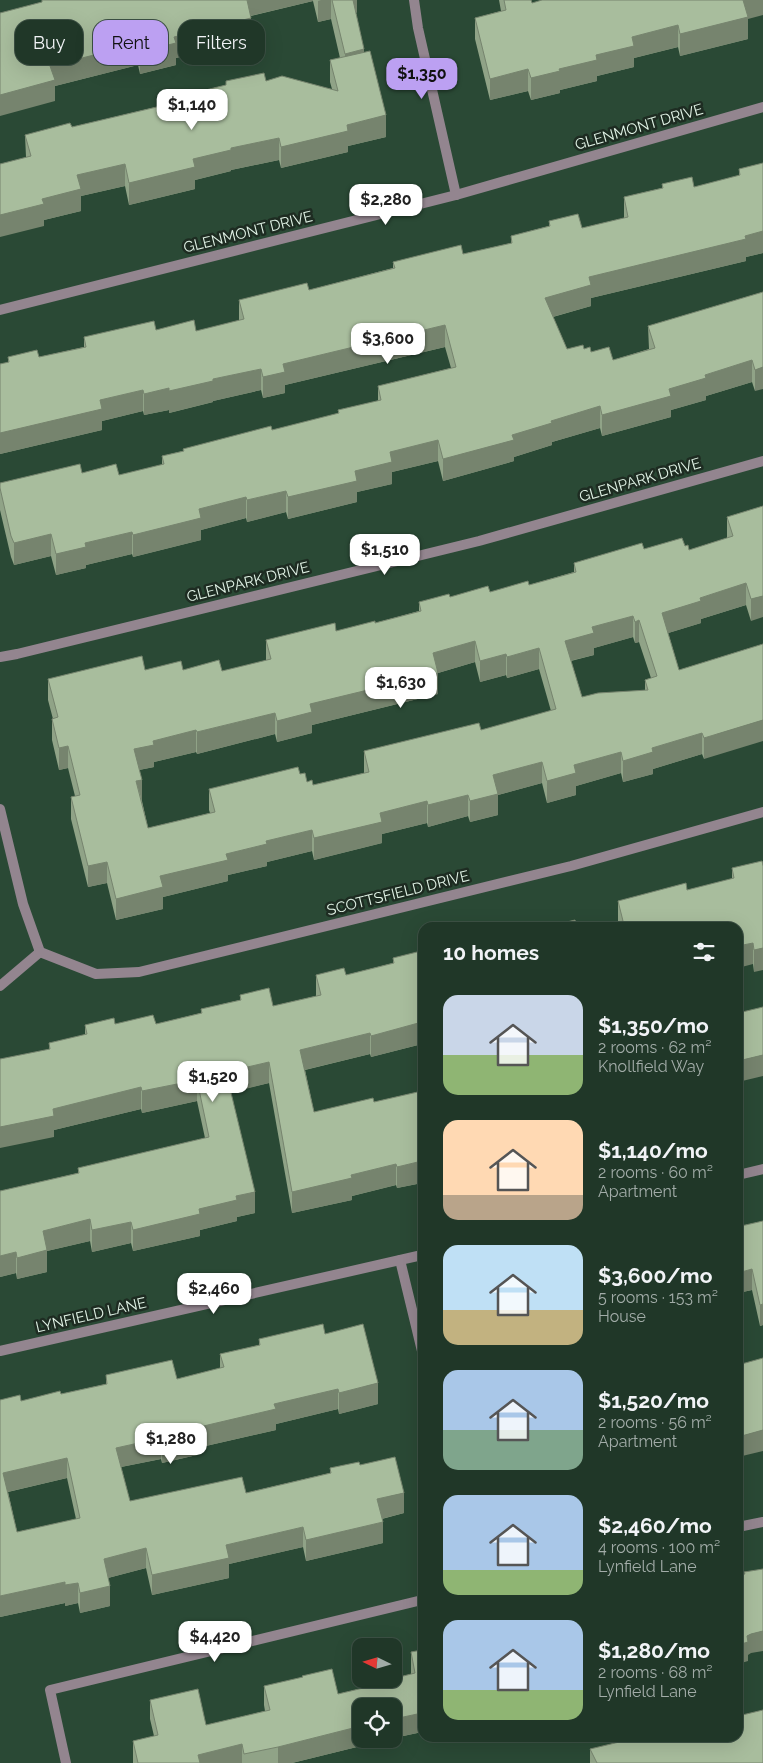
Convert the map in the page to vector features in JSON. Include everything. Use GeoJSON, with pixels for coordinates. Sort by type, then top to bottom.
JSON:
{"type":"FeatureCollection","features":[{"type":"Feature","properties":{"kind":"street"},"geometry":{"type":"LineString","coordinates":[[414,0],[418,28],[456,195]]}},
{"type":"Feature","properties":{"kind":"street","name":"GLENMONT DRIVE"},"geometry":{"type":"LineString","coordinates":[[0,310],[456,195],[763,107]]}},
{"type":"Feature","properties":{"kind":"street","name":"GLENPARK DRIVE"},"geometry":{"type":"LineString","coordinates":[[0,657],[479,540],[763,461]]}},
{"type":"Feature","properties":{"kind":"street"},"geometry":{"type":"LineString","coordinates":[[0,809],[23,904],[40,952],[0,986]]}},
{"type":"Feature","properties":{"kind":"street","name":"SCOTTSFIELD DRIVE"},"geometry":{"type":"LineString","coordinates":[[40,952],[96,974],[139,972],[571,866],[763,812]]}},
{"type":"Feature","properties":{"kind":"street"},"geometry":{"type":"LineString","coordinates":[[743,1174],[763,1169]]}},
{"type":"Feature","properties":{"kind":"street","name":"LYNFIELD LANE"},"geometry":{"type":"LineString","coordinates":[[0,1351],[418,1256]]}},
{"type":"Feature","properties":{"kind":"street"},"geometry":{"type":"LineString","coordinates":[[400,1260],[418,1334]]}},
{"type":"Feature","properties":{"kind":"street"},"geometry":{"type":"LineString","coordinates":[[743,1526],[763,1522]]}},
{"type":"Feature","properties":{"kind":"street"},"geometry":{"type":"LineString","coordinates":[[66,1763],[50,1690],[418,1601]]}},
{"type":"Feature","properties":{"kind":"building"},"geometry":{"type":"Polygon","coordinates":[[[42,0],[247,0],[251,18],[243,20],[178,20],[178,36],[174,37],[176,43],[168,45],[168,20],[93,20],[93,55],[83,58],[83,20],[15,20],[15,65],[54,65],[50,66],[55,80],[0,95],[0,13],[42,2],[42,0]]]}},
{"type":"Feature","properties":{"kind":"building"},"geometry":{"type":"Polygon","coordinates":[[[332,0],[353,0],[364,49],[345,54],[332,0]]]}},
{"type":"Feature","properties":{"kind":"building"},"geometry":{"type":"Polygon","coordinates":[[[504,0],[531,0],[532,3],[542,0],[743,0],[748,17],[680,34],[678,25],[632,37],[634,46],[596,55],[597,60],[531,78],[528,69],[490,79],[475,18],[506,10],[504,0]]]}},
{"type":"Feature","properties":{"kind":"building"},"geometry":{"type":"Polygon","coordinates":[[[370,51],[386,115],[347,125],[348,131],[281,147],[279,138],[231,148],[231,150],[193,159],[195,167],[129,183],[125,164],[77,175],[81,189],[42,199],[44,204],[0,215],[0,164],[31,156],[25,135],[70,123],[72,127],[178,102],[177,97],[226,85],[226,81],[264,73],[266,81],[282,76],[338,91],[330,60],[370,51]]]}},
{"type":"Feature","properties":{"kind":"building"},"geometry":{"type":"Polygon","coordinates":[[[763,163],[763,231],[745,236],[746,239],[589,277],[591,285],[545,298],[567,349],[583,345],[584,349],[590,347],[591,352],[609,347],[613,360],[655,348],[648,326],[763,292],[763,367],[755,370],[752,360],[705,375],[706,378],[669,389],[671,396],[602,415],[600,406],[512,435],[514,440],[443,459],[438,440],[390,452],[392,462],[355,471],[357,481],[288,497],[286,491],[247,500],[246,497],[199,509],[201,518],[133,535],[132,532],[85,543],[86,547],[56,554],[51,534],[14,543],[0,483],[80,464],[82,473],[116,464],[119,475],[164,464],[162,456],[184,451],[183,449],[271,426],[272,430],[339,413],[338,410],[381,400],[378,386],[456,367],[445,325],[283,364],[285,372],[263,377],[261,369],[169,391],[169,388],[144,394],[143,390],[100,400],[102,409],[0,433],[0,364],[9,362],[8,357],[37,350],[39,357],[86,347],[84,337],[154,321],[156,330],[194,320],[196,331],[244,319],[239,300],[307,283],[309,290],[395,268],[393,262],[461,245],[463,254],[512,243],[511,236],[550,226],[549,221],[578,214],[582,228],[628,217],[624,197],[663,188],[662,184],[692,177],[694,187],[740,175],[739,169],[763,163]]]}},
{"type":"Feature","properties":{"kind":"building"},"geometry":{"type":"Polygon","coordinates":[[[763,506],[763,596],[751,599],[746,583],[700,598],[701,601],[662,613],[679,670],[763,644],[763,720],[704,738],[702,733],[652,748],[653,752],[623,761],[621,752],[574,765],[576,773],[547,781],[542,762],[493,775],[498,794],[470,801],[468,795],[428,805],[427,801],[380,813],[382,822],[314,838],[312,830],[266,841],[267,844],[226,854],[228,860],[160,876],[163,887],[116,899],[107,862],[88,866],[71,797],[80,795],[68,746],[59,748],[52,719],[58,717],[48,679],[142,656],[145,670],[181,661],[183,670],[219,660],[222,671],[271,659],[266,640],[335,623],[336,631],[375,621],[375,623],[421,611],[419,602],[449,594],[450,597],[488,586],[490,592],[528,581],[529,585],[576,572],[574,563],[642,543],[644,549],[682,538],[685,546],[688,545],[689,550],[733,536],[727,517],[763,506]],[[633,616],[592,627],[594,633],[565,641],[582,697],[598,693],[648,690],[645,680],[657,676],[639,620],[635,622],[633,616]],[[475,641],[433,653],[438,673],[310,704],[312,712],[277,721],[275,713],[197,732],[196,730],[153,741],[154,745],[134,749],[142,780],[136,781],[148,828],[215,812],[209,789],[298,767],[300,774],[305,773],[307,782],[312,780],[313,785],[369,772],[364,751],[479,723],[481,730],[556,709],[539,648],[507,657],[506,654],[480,661],[475,641]]]}},
{"type":"Feature","properties":{"kind":"building"},"geometry":{"type":"Polygon","coordinates":[[[762,861],[763,948],[754,950],[753,943],[743,945],[743,922],[619,922],[623,921],[618,901],[686,883],[687,890],[734,878],[732,868],[762,861]]]}},
{"type":"Feature","properties":{"kind":"building"},"geometry":{"type":"Polygon","coordinates":[[[418,952],[418,1023],[371,1036],[370,1033],[300,1050],[314,1112],[373,1098],[374,1102],[418,1092],[418,1162],[397,1167],[396,1164],[351,1175],[352,1178],[292,1192],[269,1062],[226,1072],[255,1192],[236,1196],[237,1200],[199,1209],[200,1214],[133,1230],[131,1222],[92,1230],[90,1219],[43,1231],[47,1250],[17,1258],[16,1252],[0,1256],[0,1191],[79,1173],[78,1168],[209,1137],[197,1080],[142,1091],[141,1087],[53,1109],[54,1116],[0,1127],[0,1059],[50,1049],[49,1043],[87,1034],[85,1025],[114,1018],[115,1024],[153,1015],[156,1024],[202,1013],[201,1009],[241,1000],[240,995],[269,988],[273,1006],[321,995],[316,975],[344,968],[346,975],[394,963],[393,958],[418,952]]]}},
{"type":"Feature","properties":{"kind":"building"},"geometry":{"type":"Polygon","coordinates":[[[763,1007],[763,1055],[743,1060],[743,1012],[763,1007]]]}},
{"type":"Feature","properties":{"kind":"building"},"geometry":{"type":"Polygon","coordinates":[[[763,1221],[763,1304],[760,1305],[752,1269],[743,1272],[743,1226],[763,1221]]]}},
{"type":"Feature","properties":{"kind":"building"},"geometry":{"type":"Polygon","coordinates":[[[323,1324],[325,1334],[363,1324],[378,1383],[339,1393],[338,1389],[274,1404],[276,1409],[195,1428],[197,1435],[162,1443],[161,1438],[116,1448],[130,1501],[242,1477],[246,1493],[331,1473],[330,1468],[359,1462],[360,1465],[395,1457],[404,1493],[377,1499],[383,1522],[306,1540],[303,1527],[226,1545],[229,1558],[152,1575],[146,1548],[104,1559],[110,1586],[80,1593],[78,1583],[65,1585],[65,1582],[0,1596],[0,1400],[20,1395],[21,1401],[60,1391],[61,1394],[107,1384],[106,1375],[172,1360],[177,1379],[224,1367],[220,1354],[260,1345],[259,1339],[323,1324]],[[67,1458],[3,1473],[17,1532],[80,1518],[67,1458]]]}},
{"type":"Feature","properties":{"kind":"building"},"geometry":{"type":"Polygon","coordinates":[[[763,1358],[763,1430],[743,1436],[743,1364],[763,1358]]]}},
{"type":"Feature","properties":{"kind":"building"},"geometry":{"type":"Polygon","coordinates":[[[763,1569],[763,1631],[747,1636],[748,1642],[743,1644],[743,1574],[745,1574],[744,1572],[763,1569]]]}},
{"type":"Feature","properties":{"kind":"building"},"geometry":{"type":"Polygon","coordinates":[[[418,1651],[418,1714],[402,1717],[402,1698],[352,1698],[352,1728],[244,1754],[242,1744],[198,1755],[200,1763],[138,1763],[133,1741],[158,1735],[150,1700],[198,1689],[206,1725],[270,1710],[264,1686],[302,1676],[332,1669],[338,1694],[363,1688],[402,1688],[402,1676],[415,1673],[411,1652],[418,1651]]]}},
{"type":"Feature","properties":{"kind":"building"},"geometry":{"type":"Polygon","coordinates":[[[763,1710],[763,1763],[597,1763],[590,1749],[619,1742],[743,1742],[743,1715],[763,1710]]]}}]}
